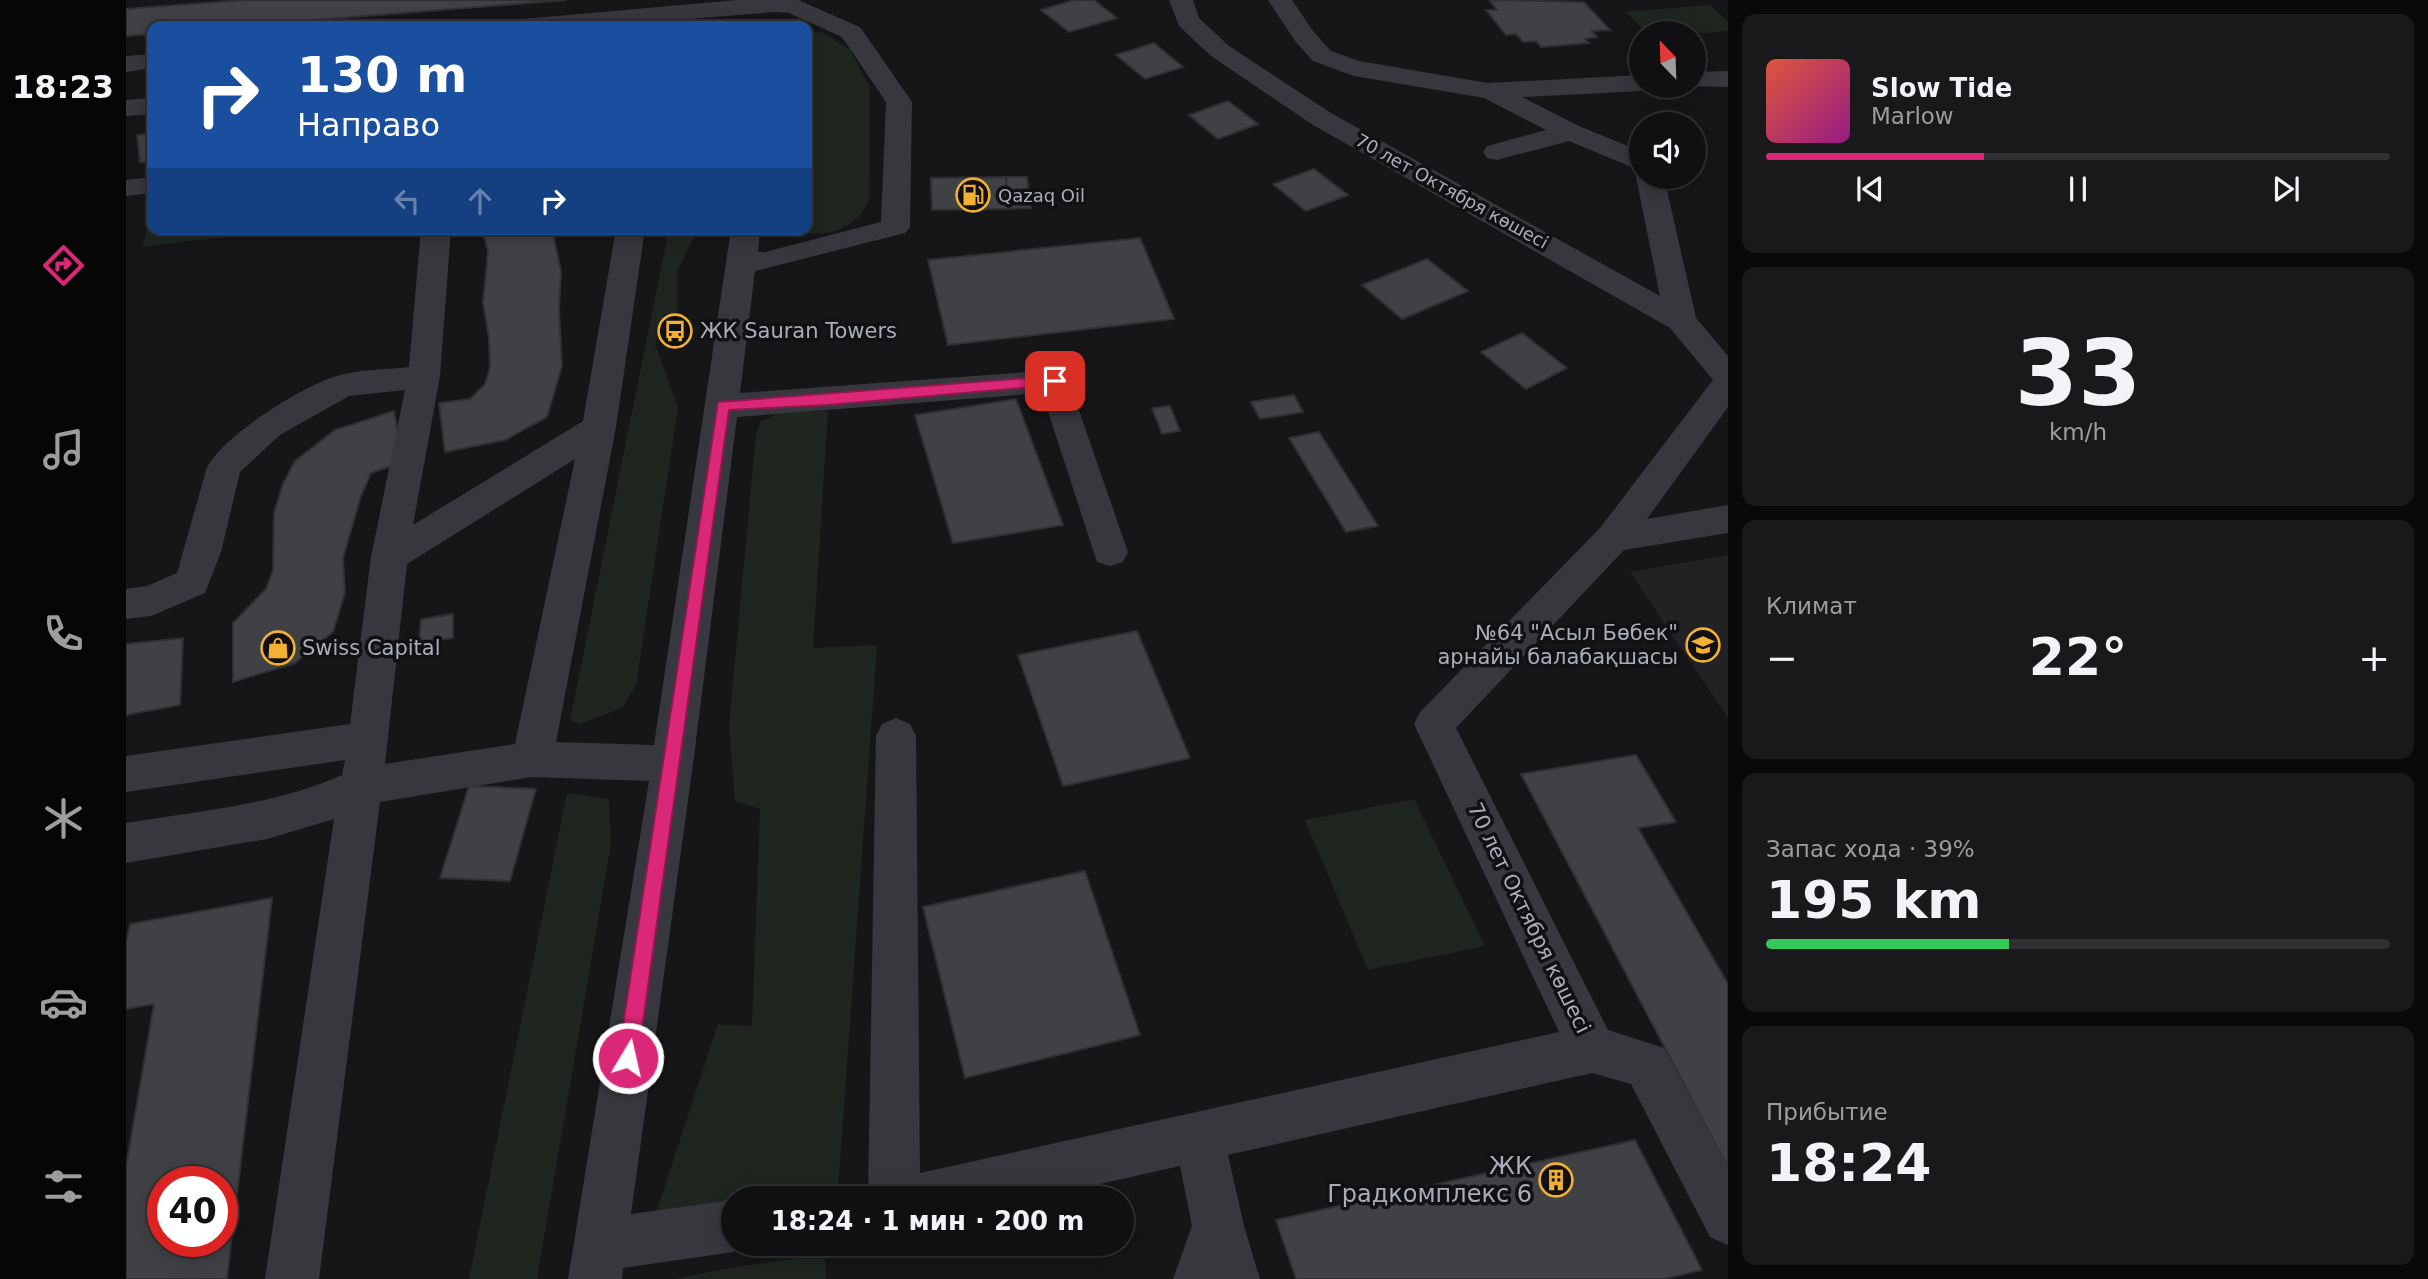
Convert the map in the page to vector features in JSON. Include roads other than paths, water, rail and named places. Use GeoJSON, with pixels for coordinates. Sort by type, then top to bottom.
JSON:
{"type":"FeatureCollection","features":[{"type":"Feature","properties":{"kind":"street","name":"70 лет Октября көшесі"},"geometry":{"type":"LineString","coordinates":[[1181,0],[1188,21],[1220,51],[1322,118],[1681,321],[1728,377]]}},
{"type":"Feature","properties":{"kind":"street"},"geometry":{"type":"LineString","coordinates":[[1280,0],[1304,36],[1322,56],[1354,68],[1488,91],[1629,84]]}},
{"type":"Feature","properties":{"kind":"street"},"geometry":{"type":"LineString","coordinates":[[636,21],[775,11],[793,6],[850,32],[899,102],[895,228],[765,261],[744,246],[672,764],[598,1262],[721,1229]]}},
{"type":"Feature","properties":{"kind":"street"},"geometry":{"type":"LineString","coordinates":[[126,64],[147,62]]}},
{"type":"Feature","properties":{"kind":"street"},"geometry":{"type":"LineString","coordinates":[[1706,80],[1728,79]]}},
{"type":"Feature","properties":{"kind":"street"},"geometry":{"type":"LineString","coordinates":[[1488,91],[1570,132],[1629,156]]}},
{"type":"Feature","properties":{"kind":"street"},"geometry":{"type":"LineString","coordinates":[[126,108],[147,106]]}},
{"type":"Feature","properties":{"kind":"street"},"geometry":{"type":"LineString","coordinates":[[1497,152],[1570,132]]}},
{"type":"Feature","properties":{"kind":"street"},"geometry":{"type":"LineString","coordinates":[[126,188],[147,186]]}},
{"type":"Feature","properties":{"kind":"street"},"geometry":{"type":"LineString","coordinates":[[1653,189],[1681,321]]}},
{"type":"Feature","properties":{"kind":"street"},"geometry":{"type":"LineString","coordinates":[[292,1279],[360,787],[369,739],[389,556],[424,376],[436,235]]}},
{"type":"Feature","properties":{"kind":"street"},"geometry":{"type":"LineString","coordinates":[[532,759],[599,427],[630,235]]}},
{"type":"Feature","properties":{"kind":"street"},"geometry":{"type":"LineString","coordinates":[[126,604],[151,600],[192,583],[203,552],[224,467],[268,427],[342,386],[424,376]]}},
{"type":"Feature","properties":{"kind":"street"},"geometry":{"type":"LineString","coordinates":[[722,405],[828,400],[1055,381],[1110,552]]}},
{"type":"Feature","properties":{"kind":"street","name":"70 лет Октября көшесі"},"geometry":{"type":"LineString","coordinates":[[975,1186],[1592,1049],[1434,724],[1613,538],[1728,383]]}},
{"type":"Feature","properties":{"kind":"street"},"geometry":{"type":"LineString","coordinates":[[389,556],[512,483],[599,427]]}},
{"type":"Feature","properties":{"kind":"street"},"geometry":{"type":"LineString","coordinates":[[1613,538],[1728,519]]}},
{"type":"Feature","properties":{"kind":"street"},"geometry":{"type":"LineString","coordinates":[[894,1186],[896,736]]}},
{"type":"Feature","properties":{"kind":"street"},"geometry":{"type":"LineString","coordinates":[[126,774],[369,739]]}},
{"type":"Feature","properties":{"kind":"street"},"geometry":{"type":"LineString","coordinates":[[126,843],[267,820],[313,808],[360,787],[532,759],[672,764]]}},
{"type":"Feature","properties":{"kind":"street"},"geometry":{"type":"LineString","coordinates":[[1592,1049],[1647,1065],[1728,1219]]}},
{"type":"Feature","properties":{"kind":"street"},"geometry":{"type":"LineString","coordinates":[[1199,1135],[1218,1226],[1233,1279]]}},
{"type":"Feature","properties":{"kind":"street"},"geometry":{"type":"LineString","coordinates":[[1200,1279],[1218,1226]]}},
{"type":"Feature","properties":{"kind":"place","name":"Qazaq Oil"},"geometry":{"type":"Point","coordinates":[973,195]}},
{"type":"Feature","properties":{"kind":"place","name":"ЖК Sauran Towers"},"geometry":{"type":"Point","coordinates":[675,331]}},
{"type":"Feature","properties":{"kind":"place","name":"№64 \"Асыл Бөбек\" арнайы балабақшасы"},"geometry":{"type":"Point","coordinates":[1703,645]}},
{"type":"Feature","properties":{"kind":"place","name":"Swiss Capital"},"geometry":{"type":"Point","coordinates":[278,648]}},
{"type":"Feature","properties":{"kind":"place","name":"ЖК Градкомплекс 6"},"geometry":{"type":"Point","coordinates":[1556,1180]}}]}
